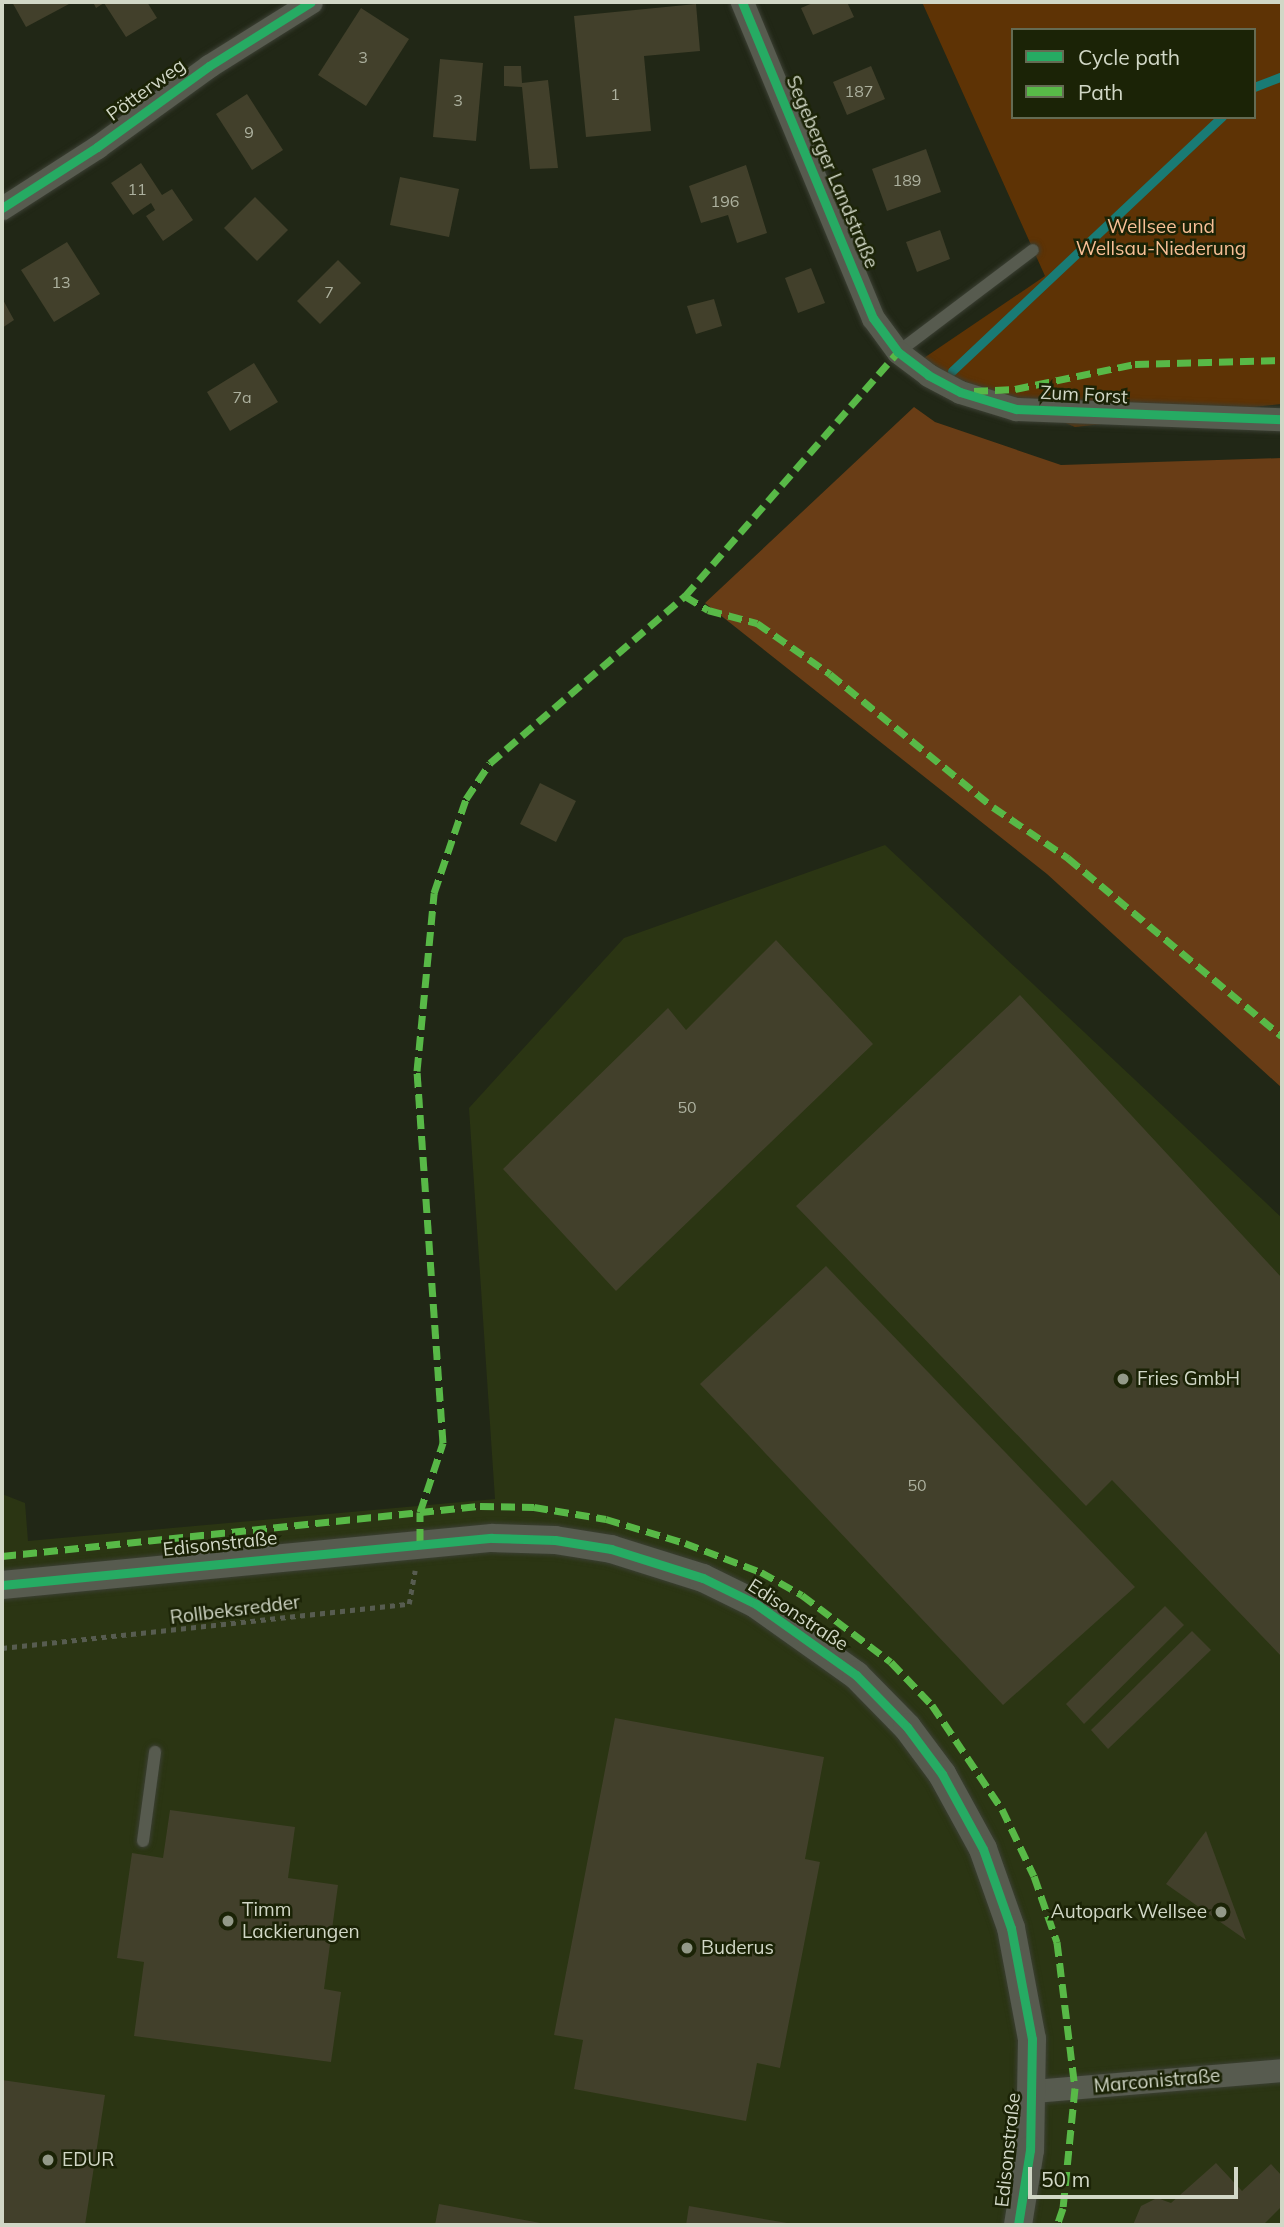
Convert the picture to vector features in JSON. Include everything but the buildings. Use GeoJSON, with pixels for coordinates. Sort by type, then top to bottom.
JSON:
{"type":"FeatureCollection","features":[{"type":"Feature","properties":{"kind":"street","name":"Pötterweg"},"geometry":{"type":"LineString","coordinates":[[2,208],[97,147],[209,65],[311,2]]}},
{"type":"Feature","properties":{"kind":"street","name":"Segeberger Landstraße"},"geometry":{"type":"LineString","coordinates":[[742,2],[873,318],[898,352]]}},
{"type":"Feature","properties":{"kind":"street","name":"Zum Forst"},"geometry":{"type":"LineString","coordinates":[[898,352],[928,376],[960,392],[1016,409],[1282,419]]}},
{"type":"Feature","properties":{"kind":"street","name":"Edisonstraße"},"geometry":{"type":"LineString","coordinates":[[2,1585],[420,1542],[555,1540],[654,1561],[756,1604],[856,1675],[907,1727],[942,1774],[984,1849],[1021,1975],[1032,2039],[1030,2150],[1018,2225]]}},
{"type":"Feature","properties":{"kind":"street","name":"Marconistraße"},"geometry":{"type":"LineString","coordinates":[[1032,2091],[1282,2070]]}},
{"type":"Feature","properties":{"kind":"lane"},"geometry":{"type":"LineString","coordinates":[[898,352],[1033,250]]}},
{"type":"Feature","properties":{"kind":"lane"},"geometry":{"type":"LineString","coordinates":[[143,1841],[155,1752]]}},
{"type":"Feature","properties":{"kind":"shaded area"},"geometry":{"type":"Polygon","coordinates":[[[914,407],[935,422],[1061,465],[1282,458],[1282,1088],[1047,874],[705,603],[914,407]]]}},
{"type":"Feature","properties":{"kind":"shaded area"},"geometry":{"type":"Polygon","coordinates":[[[885,845],[1282,1218],[1282,2225],[2,2225],[2,1494],[25,1503],[28,1541],[495,1499],[469,1108],[624,938],[885,845]]]}},
{"type":"Feature","properties":{"kind":"green space","name":"Wellsee und Wellsau-Niederung"},"geometry":{"type":"Polygon","coordinates":[[[922,2],[1282,2],[1282,404],[1075,427],[918,362],[1045,276],[922,2]]]}},
{"type":"Feature","properties":{"kind":"waterway"},"geometry":{"type":"LineString","coordinates":[[1256,86],[1282,76]]}},
{"type":"Feature","properties":{"kind":"waterway"},"geometry":{"type":"LineString","coordinates":[[952,371],[1220,119]]}},
{"type":"Feature","properties":{"kind":"marked path"},"geometry":{"type":"LineString","coordinates":[[420,1542],[420,1512],[443,1443],[417,1071],[434,893],[466,799],[490,763],[685,596],[898,352]]}},
{"type":"Feature","properties":{"kind":"marked path"},"geometry":{"type":"LineString","coordinates":[[974,391],[1015,389],[1135,364],[1282,360]]}},
{"type":"Feature","properties":{"kind":"marked path"},"geometry":{"type":"LineString","coordinates":[[685,596],[708,610],[757,623],[830,674],[993,807],[1068,858],[1282,1036]]}},
{"type":"Feature","properties":{"kind":"marked path"},"geometry":{"type":"LineString","coordinates":[[2,1556],[480,1506],[534,1507],[606,1519],[685,1543],[761,1572],[802,1595],[891,1662],[932,1705],[1002,1809],[1034,1876],[1057,1942],[1075,2088],[1063,2208],[1057,2225]]}},
{"type":"Feature","properties":{"kind":"cycle path"},"geometry":{"type":"LineString","coordinates":[[2,208],[97,147],[209,66],[311,2]]}},
{"type":"Feature","properties":{"kind":"cycle path"},"geometry":{"type":"LineString","coordinates":[[742,2],[873,318],[898,352],[928,375],[960,392],[1016,409],[1282,419]]}},
{"type":"Feature","properties":{"kind":"cycle path"},"geometry":{"type":"LineString","coordinates":[[2,1585],[492,1538],[555,1540],[611,1549],[703,1578],[756,1604],[856,1675],[907,1727],[942,1774],[983,1849],[1011,1928],[1032,2039],[1030,2150],[1018,2225]]}},
{"type":"Feature","properties":{"kind":"place","name":"Fries GmbH"},"geometry":{"type":"Point","coordinates":[1123,1379]}},
{"type":"Feature","properties":{"kind":"place","name":"Autopark Wellsee"},"geometry":{"type":"Point","coordinates":[1221,1912]}},
{"type":"Feature","properties":{"kind":"place","name":"Timm Lackierungen"},"geometry":{"type":"Point","coordinates":[228,1921]}},
{"type":"Feature","properties":{"kind":"place","name":"Buderus"},"geometry":{"type":"Point","coordinates":[687,1948]}},
{"type":"Feature","properties":{"kind":"place","name":"EDUR"},"geometry":{"type":"Point","coordinates":[48,2160]}}]}
